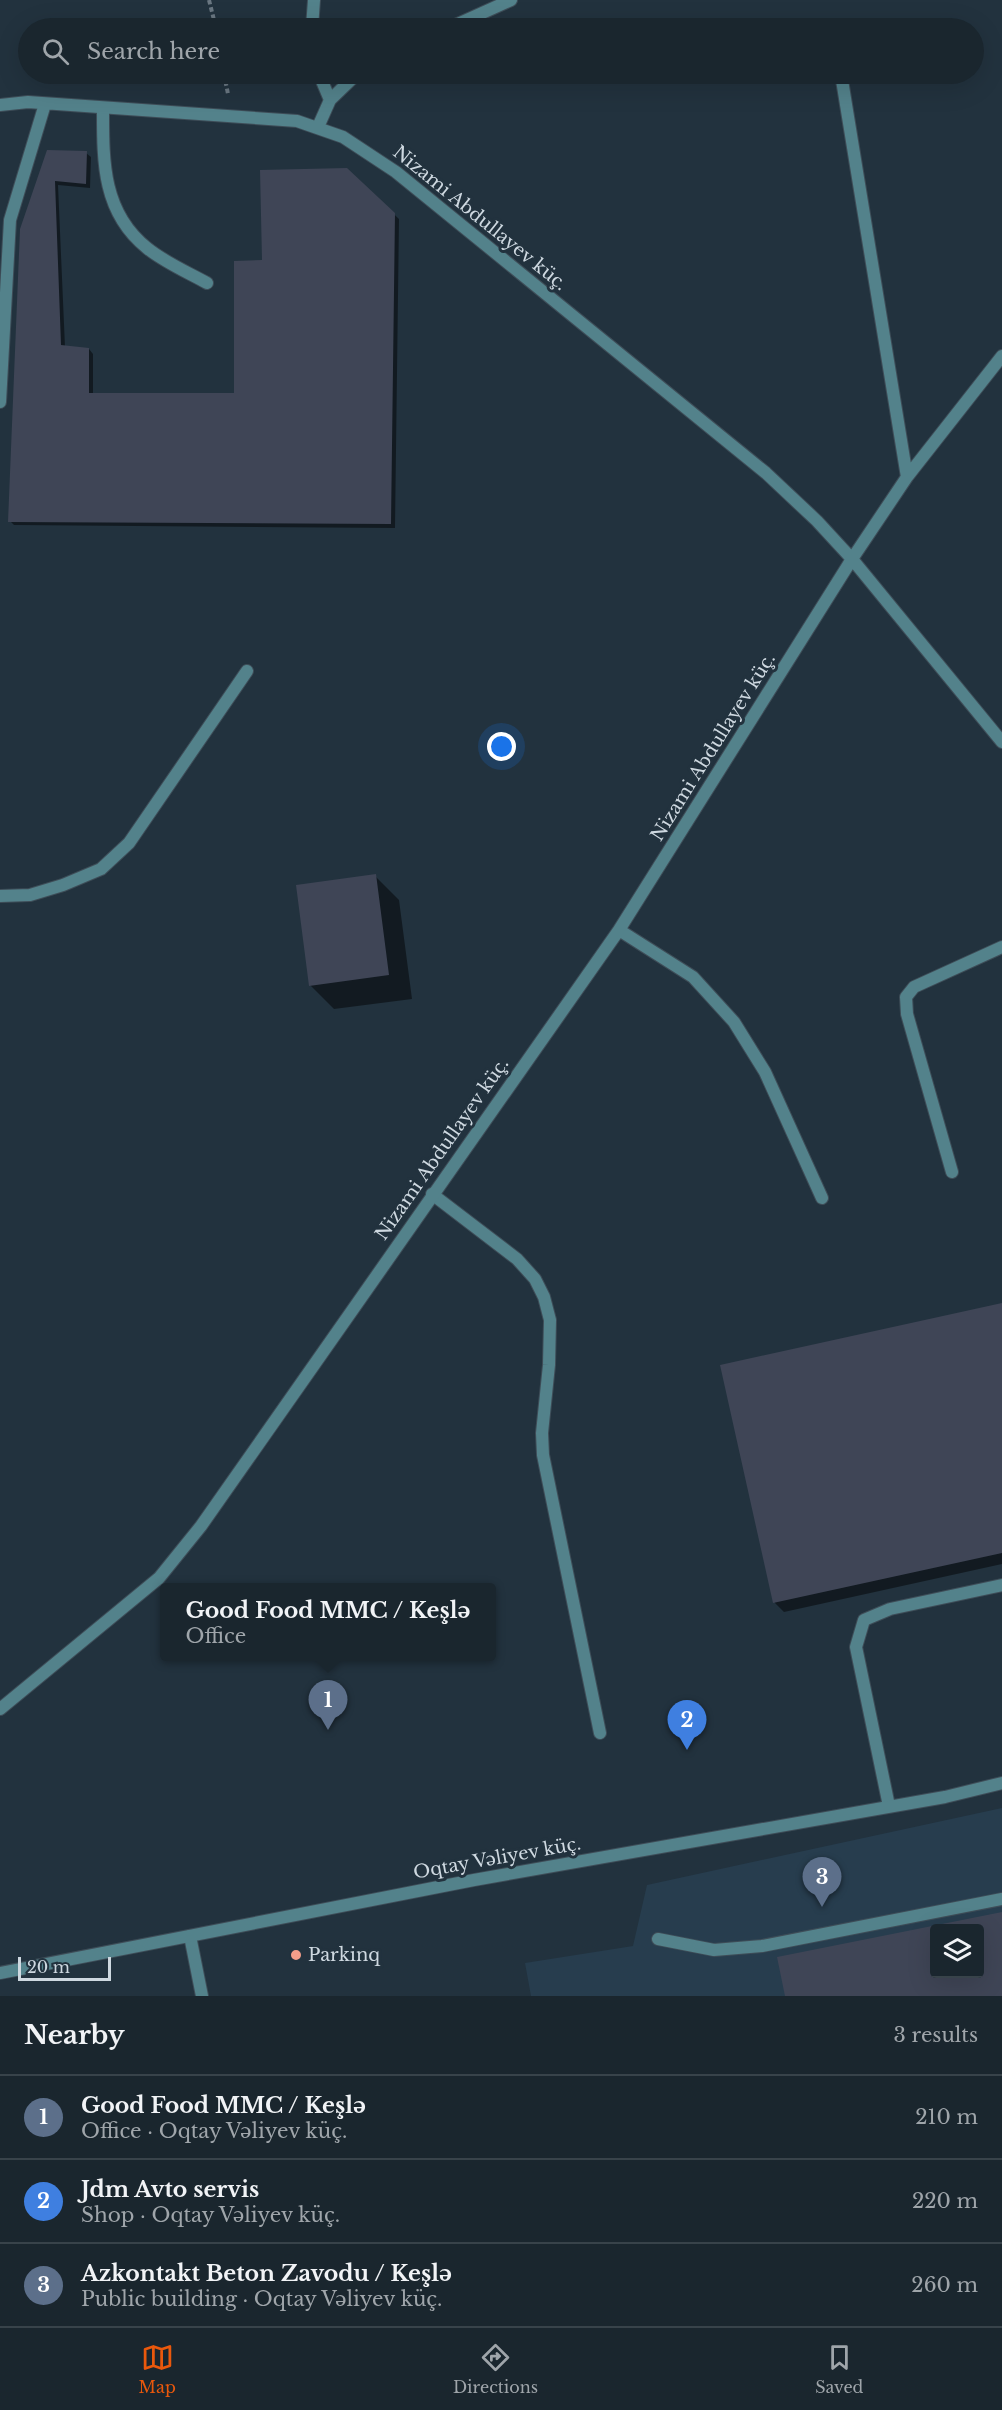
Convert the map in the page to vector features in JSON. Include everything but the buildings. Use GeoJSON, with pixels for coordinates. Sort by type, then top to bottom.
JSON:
{"type":"FeatureCollection","features":[{"type":"Feature","properties":{"kind":"street"},"geometry":{"type":"LineString","coordinates":[[313,18],[314,0]]}},
{"type":"Feature","properties":{"kind":"street"},"geometry":{"type":"LineString","coordinates":[[471,18],[511,0]]}},
{"type":"Feature","properties":{"kind":"street"},"geometry":{"type":"LineString","coordinates":[[323,84],[330,100]]}},
{"type":"Feature","properties":{"kind":"street"},"geometry":{"type":"LineString","coordinates":[[318,127],[330,100],[347,84]]}},
{"type":"Feature","properties":{"kind":"street"},"geometry":{"type":"LineString","coordinates":[[843,84],[907,477]]}},
{"type":"Feature","properties":{"kind":"street","name":"Nizami Abdullayev küç."},"geometry":{"type":"LineString","coordinates":[[0,105],[28,102],[273,119],[318,127],[343,137],[406,180],[766,473],[817,520],[852,560]]}},
{"type":"Feature","properties":{"kind":"street"},"geometry":{"type":"LineString","coordinates":[[0,402],[10,220],[45,104]]}},
{"type":"Feature","properties":{"kind":"street"},"geometry":{"type":"LineString","coordinates":[[103,108],[103,154],[111,200],[124,225],[147,249],[207,283]]}},
{"type":"Feature","properties":{"kind":"street","name":"Nizami Abdullayev küç."},"geometry":{"type":"LineString","coordinates":[[0,1708],[159,1578],[201,1526],[619,930],[852,560],[907,477],[1002,356]]}},
{"type":"Feature","properties":{"kind":"street"},"geometry":{"type":"LineString","coordinates":[[852,560],[1002,742]]}},
{"type":"Feature","properties":{"kind":"street"},"geometry":{"type":"LineString","coordinates":[[0,896],[30,895],[63,885],[101,868],[129,843],[247,671]]}},
{"type":"Feature","properties":{"kind":"street"},"geometry":{"type":"LineString","coordinates":[[619,930],[693,976],[734,1022],[765,1072],[822,1198]]}},
{"type":"Feature","properties":{"kind":"street"},"geometry":{"type":"LineString","coordinates":[[952,1172],[907,1014],[906,997],[914,987],[1002,947]]}},
{"type":"Feature","properties":{"kind":"street"},"geometry":{"type":"LineString","coordinates":[[432,1194],[517,1259],[535,1278],[544,1297],[550,1320],[549,1365],[542,1433],[543,1455],[600,1733]]}},
{"type":"Feature","properties":{"kind":"street"},"geometry":{"type":"LineString","coordinates":[[890,1806],[856,1647],[864,1620],[890,1609],[1002,1585]]}},
{"type":"Feature","properties":{"kind":"street","name":"Oqtay Vəliyev küç."},"geometry":{"type":"LineString","coordinates":[[0,1973],[474,1880],[945,1797],[1002,1783]]}},
{"type":"Feature","properties":{"kind":"street"},"geometry":{"type":"LineString","coordinates":[[658,1939],[714,1950],[762,1946],[1002,1899]]}},
{"type":"Feature","properties":{"kind":"street"},"geometry":{"type":"LineString","coordinates":[[190,1936],[202,1996]]}},
{"type":"Feature","properties":{"kind":"path"},"geometry":{"type":"LineString","coordinates":[[209,0],[214,18]]}},
{"type":"Feature","properties":{"kind":"shaded area"},"geometry":{"type":"Polygon","coordinates":[[[1002,1808],[1002,1996],[531,1996],[525,1963],[633,1946],[647,1885],[1002,1808]]]}},
{"type":"Feature","properties":{"kind":"place","name":"Good Food MMC / Keşlə"},"geometry":{"type":"Point","coordinates":[328,1730]}},
{"type":"Feature","properties":{"kind":"place","name":"Jdm Avto servis"},"geometry":{"type":"Point","coordinates":[687,1750]}},
{"type":"Feature","properties":{"kind":"place","name":"Azkontakt Beton Zavodu / Keşlə"},"geometry":{"type":"Point","coordinates":[822,1907]}},
{"type":"Feature","properties":{"kind":"place","name":"Parkinq"},"geometry":{"type":"Point","coordinates":[296,1955]}}]}
